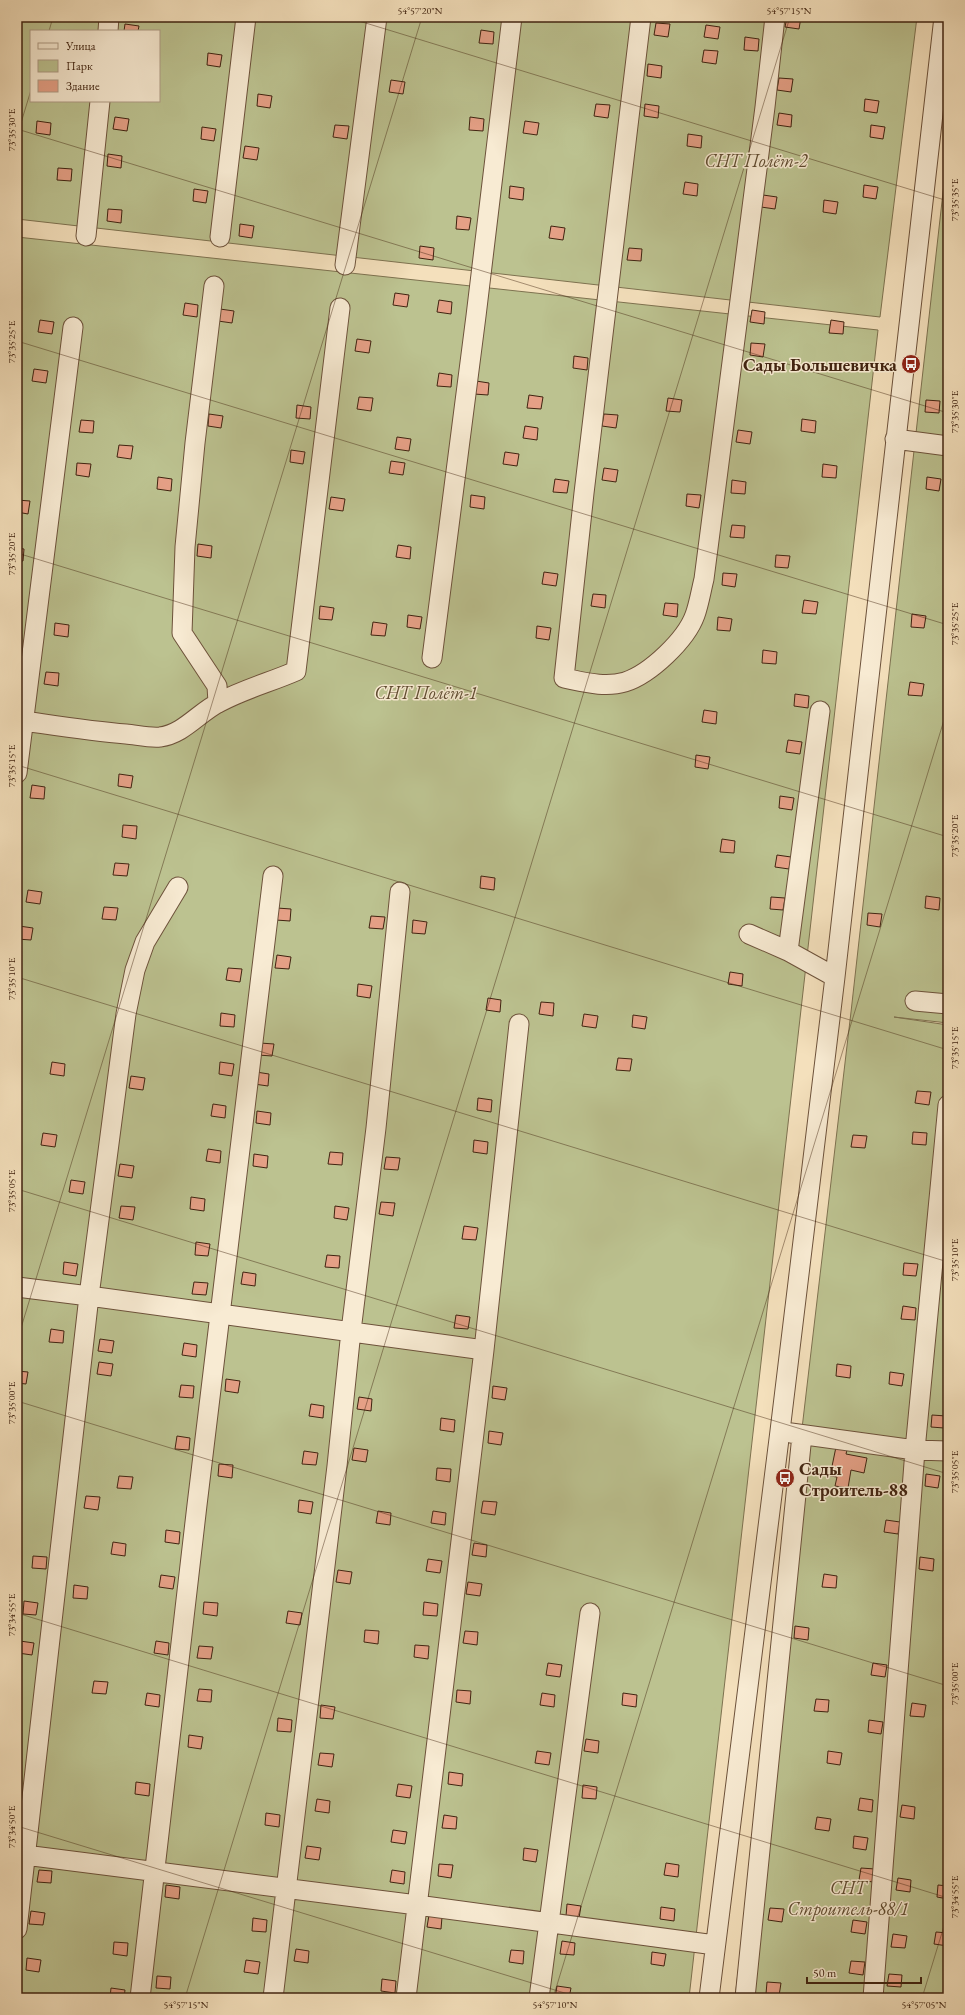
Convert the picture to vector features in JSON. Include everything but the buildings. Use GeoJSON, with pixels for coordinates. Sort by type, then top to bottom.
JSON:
{"type":"FeatureCollection","features":[{"type":"Feature","properties":{"kind":"street"},"geometry":{"type":"LineString","coordinates":[[108,30],[109,17]]}},
{"type":"Feature","properties":{"kind":"street"},"geometry":{"type":"LineString","coordinates":[[220,237],[246,17]]}},
{"type":"Feature","properties":{"kind":"street"},"geometry":{"type":"LineString","coordinates":[[345,265],[377,17]]}},
{"type":"Feature","properties":{"kind":"street"},"geometry":{"type":"LineString","coordinates":[[432,658],[476,316],[512,17]]}},
{"type":"Feature","properties":{"kind":"street"},"geometry":{"type":"LineString","coordinates":[[641,17],[564,678],[600,684],[624,682],[647,672],[669,651],[684,633],[695,616],[704,579],[765,107],[775,17]]}},
{"type":"Feature","properties":{"kind":"street"},"geometry":{"type":"LineString","coordinates":[[709,1998],[835,977],[894,439],[944,17]]}},
{"type":"Feature","properties":{"kind":"street"},"geometry":{"type":"LineString","coordinates":[[86,236],[100,102]]}},
{"type":"Feature","properties":{"kind":"street"},"geometry":{"type":"LineString","coordinates":[[214,286],[195,443],[185,547],[182,633],[217,686],[218,703]]}},
{"type":"Feature","properties":{"kind":"street"},"geometry":{"type":"LineString","coordinates":[[20,721],[93,731],[159,737],[174,733],[194,721],[218,703],[242,691],[267,684],[296,671],[340,308]]}},
{"type":"Feature","properties":{"kind":"street"},"geometry":{"type":"LineString","coordinates":[[17,773],[20,721],[73,327]]}},
{"type":"Feature","properties":{"kind":"street"},"geometry":{"type":"LineString","coordinates":[[894,439],[948,446]]}},
{"type":"Feature","properties":{"kind":"street"},"geometry":{"type":"LineString","coordinates":[[788,952],[820,711]]}},
{"type":"Feature","properties":{"kind":"street"},"geometry":{"type":"LineString","coordinates":[[140,1998],[219,1314],[273,876]]}},
{"type":"Feature","properties":{"kind":"street"},"geometry":{"type":"LineString","coordinates":[[17,1929],[21,1855],[126,1014],[135,970],[145,942],[178,887]]}},
{"type":"Feature","properties":{"kind":"street"},"geometry":{"type":"LineString","coordinates":[[273,1998],[314,1671],[351,1331],[376,1128],[400,892]]}},
{"type":"Feature","properties":{"kind":"street"},"geometry":{"type":"LineString","coordinates":[[749,934],[788,952],[835,977]]}},
{"type":"Feature","properties":{"kind":"street"},"geometry":{"type":"LineString","coordinates":[[915,1001],[948,1004]]}},
{"type":"Feature","properties":{"kind":"street"},"geometry":{"type":"LineString","coordinates":[[406,1998],[484,1350],[519,1024]]}},
{"type":"Feature","properties":{"kind":"street"},"geometry":{"type":"LineString","coordinates":[[873,1998],[915,1450],[948,1105]]}},
{"type":"Feature","properties":{"kind":"street"},"geometry":{"type":"LineString","coordinates":[[17,1288],[90,1296],[484,1350]]}},
{"type":"Feature","properties":{"kind":"street"},"geometry":{"type":"LineString","coordinates":[[780,1431],[915,1450],[948,1451]]}},
{"type":"Feature","properties":{"kind":"street"},"geometry":{"type":"LineString","coordinates":[[745,1998],[802,1435]]}},
{"type":"Feature","properties":{"kind":"street"},"geometry":{"type":"LineString","coordinates":[[539,1998],[590,1613]]}},
{"type":"Feature","properties":{"kind":"street"},"geometry":{"type":"LineString","coordinates":[[21,1855],[417,1905],[715,1946]]}},
{"type":"Feature","properties":{"kind":"green space","name":"СНТ Полёт-2"},"geometry":{"type":"Polygon","coordinates":[[[17,17],[917,17],[880,317],[17,219],[17,17]]]}},
{"type":"Feature","properties":{"kind":"green space","name":"СНТ Строитель-88/1"},"geometry":{"type":"Polygon","coordinates":[[[948,148],[948,1023],[894,1017],[948,1025],[948,1998],[735,1998],[851,1012],[948,148]]]}},
{"type":"Feature","properties":{"kind":"green space","name":"СНТ Полёт-1"},"geometry":{"type":"Polygon","coordinates":[[[17,237],[878,330],[689,1998],[17,1998],[17,237]]]}},
{"type":"Feature","properties":{"kind":"place","name":"Сады Большевичка"},"geometry":{"type":"Point","coordinates":[911,364]}},
{"type":"Feature","properties":{"kind":"place","name":"Сады Строитель-88"},"geometry":{"type":"Point","coordinates":[785,1478]}}]}
